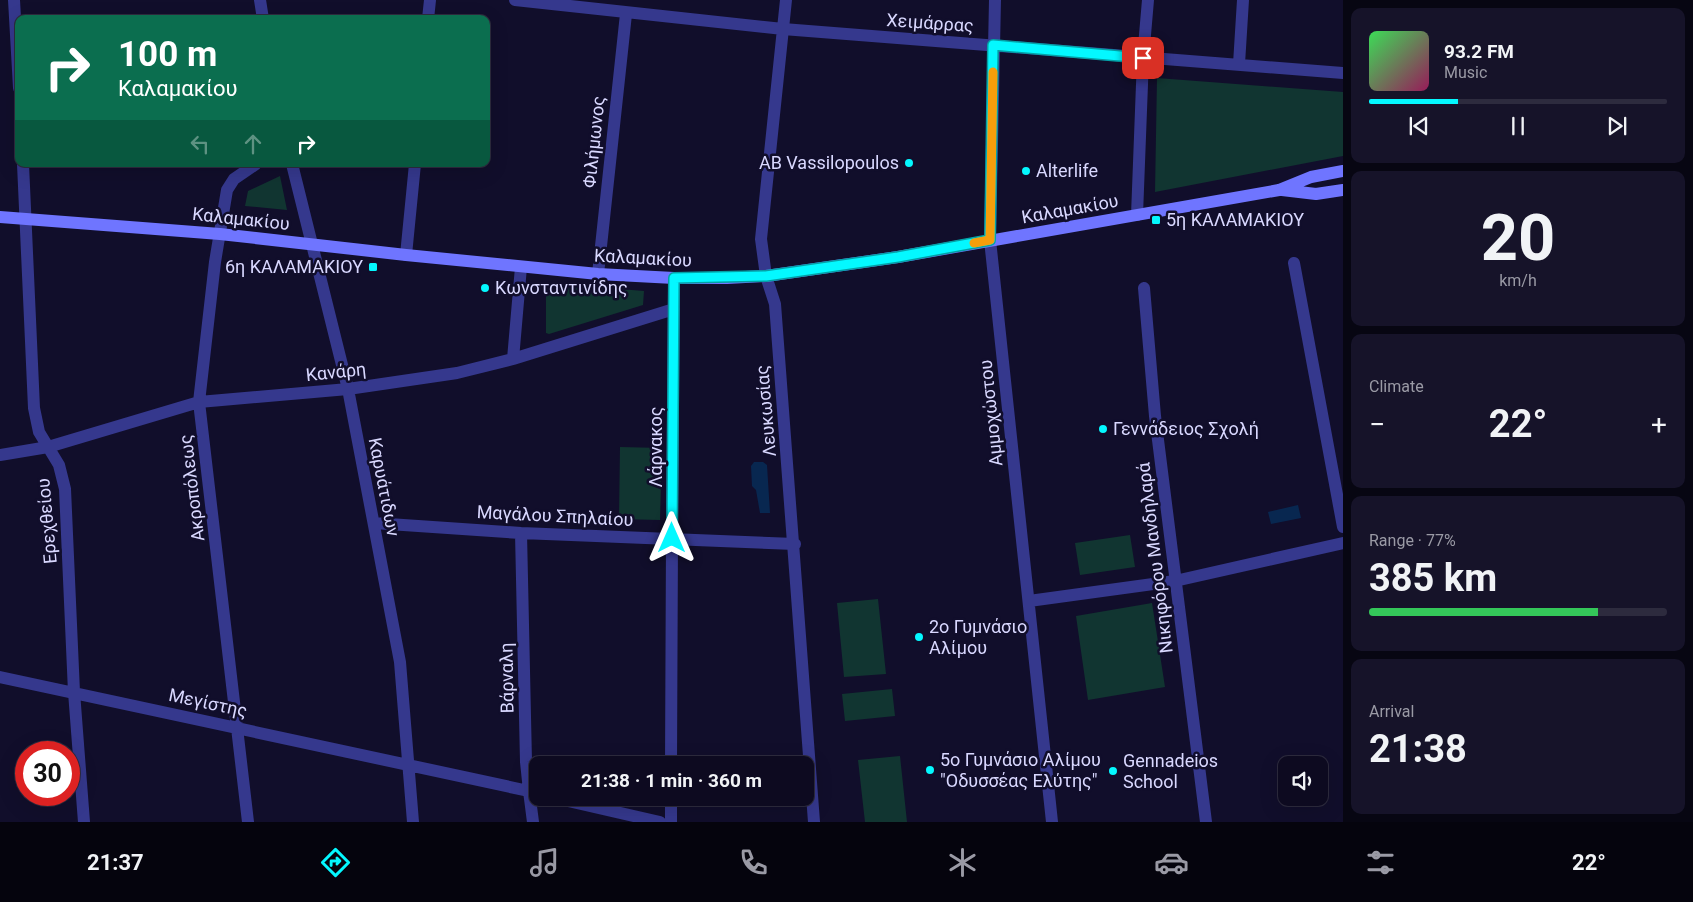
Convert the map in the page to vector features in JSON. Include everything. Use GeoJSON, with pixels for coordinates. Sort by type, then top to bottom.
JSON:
{"type":"FeatureCollection","features":[{"type":"Feature","properties":{"kind":"main road","name":"Καλαμακίου"},"geometry":{"type":"LineString","coordinates":[[0,217],[220,234],[598,274],[674,278],[766,276],[898,257],[1137,216],[1279,190],[1310,177],[1343,171]]}},
{"type":"Feature","properties":{"kind":"main road","name":"Καλαμακίου"},"geometry":{"type":"LineString","coordinates":[[1279,190],[1316,194],[1343,190]]}},
{"type":"Feature","properties":{"kind":"street"},"geometry":{"type":"LineString","coordinates":[[14,0],[15,18]]}},
{"type":"Feature","properties":{"kind":"street"},"geometry":{"type":"LineString","coordinates":[[260,0],[262,15]]}},
{"type":"Feature","properties":{"kind":"street"},"geometry":{"type":"LineString","coordinates":[[428,15],[430,0]]}},
{"type":"Feature","properties":{"kind":"street","name":"Χειμάρρας"},"geometry":{"type":"LineString","coordinates":[[515,0],[537,1],[626,14],[783,29],[1343,73]]}},
{"type":"Feature","properties":{"kind":"street","name":"Λευκωσίας"},"geometry":{"type":"LineString","coordinates":[[786,0],[761,239],[766,276],[775,304],[795,544],[814,822]]}},
{"type":"Feature","properties":{"kind":"street","name":"Αμμοχώστου"},"geometry":{"type":"LineString","coordinates":[[995,0],[990,240],[1052,822]]}},
{"type":"Feature","properties":{"kind":"street"},"geometry":{"type":"LineString","coordinates":[[1137,216],[1143,58],[1148,0]]}},
{"type":"Feature","properties":{"kind":"street"},"geometry":{"type":"LineString","coordinates":[[1239,64],[1243,0]]}},
{"type":"Feature","properties":{"kind":"street","name":"Φιλήμωνος"},"geometry":{"type":"LineString","coordinates":[[598,274],[626,14]]}},
{"type":"Feature","properties":{"kind":"street","name":"Ερεχθείου"},"geometry":{"type":"LineString","coordinates":[[23,167],[34,408],[39,432],[59,465],[65,489],[74,692],[84,822]]}},
{"type":"Feature","properties":{"kind":"street","name":"Ακροπόλεως"},"geometry":{"type":"LineString","coordinates":[[248,822],[199,402],[227,190],[234,179],[252,167]]}},
{"type":"Feature","properties":{"kind":"street","name":"Καρυάτιδων"},"geometry":{"type":"LineString","coordinates":[[293,167],[314,245],[348,389],[400,662],[412,822]]}},
{"type":"Feature","properties":{"kind":"street"},"geometry":{"type":"LineString","coordinates":[[406,255],[415,167]]}},
{"type":"Feature","properties":{"kind":"street"},"geometry":{"type":"LineString","coordinates":[[1294,263],[1343,527]]}},
{"type":"Feature","properties":{"kind":"street"},"geometry":{"type":"LineString","coordinates":[[513,359],[521,266]]}},
{"type":"Feature","properties":{"kind":"street","name":"Λάρνακος"},"geometry":{"type":"LineString","coordinates":[[672,756],[674,278]]}},
{"type":"Feature","properties":{"kind":"street","name":"Νικηφόρου Μανδηλαρά"},"geometry":{"type":"LineString","coordinates":[[1144,288],[1155,416],[1206,822]]}},
{"type":"Feature","properties":{"kind":"street","name":"Κανάρη"},"geometry":{"type":"LineString","coordinates":[[0,455],[48,447],[199,402],[348,389],[457,373],[513,359],[674,310]]}},
{"type":"Feature","properties":{"kind":"street","name":"Μαγάλου Σπηλαίου"},"geometry":{"type":"LineString","coordinates":[[374,523],[521,533],[795,544]]}},
{"type":"Feature","properties":{"kind":"street","name":"Βάρναλη"},"geometry":{"type":"LineString","coordinates":[[521,533],[526,762],[529,775]]}},
{"type":"Feature","properties":{"kind":"street"},"geometry":{"type":"LineString","coordinates":[[1029,601],[1175,581],[1343,544]]}},
{"type":"Feature","properties":{"kind":"street","name":"Μεγίστης"},"geometry":{"type":"LineString","coordinates":[[0,677],[529,791]]}},
{"type":"Feature","properties":{"kind":"street","name":"Βάρναλη"},"geometry":{"type":"LineString","coordinates":[[532,822],[533,806]]}},
{"type":"Feature","properties":{"kind":"street"},"geometry":{"type":"LineString","coordinates":[[590,806],[660,822]]}},
{"type":"Feature","properties":{"kind":"street"},"geometry":{"type":"LineString","coordinates":[[671,806],[671,822]]}},
{"type":"Feature","properties":{"kind":"green space"},"geometry":{"type":"Polygon","coordinates":[[[1157,78],[1343,92],[1343,156],[1155,192],[1157,78]]]}},
{"type":"Feature","properties":{"kind":"green space"},"geometry":{"type":"Polygon","coordinates":[[[280,176],[287,210],[245,206],[248,191],[280,176]]]}},
{"type":"Feature","properties":{"kind":"green space"},"geometry":{"type":"Polygon","coordinates":[[[546,283],[644,291],[643,305],[549,334],[546,333],[546,283]]]}},
{"type":"Feature","properties":{"kind":"green space"},"geometry":{"type":"Polygon","coordinates":[[[620,447],[662,448],[660,520],[619,519],[620,447]]]}},
{"type":"Feature","properties":{"kind":"green space"},"geometry":{"type":"Polygon","coordinates":[[[1130,535],[1135,567],[1080,575],[1075,543],[1130,535]]]}},
{"type":"Feature","properties":{"kind":"green space"},"geometry":{"type":"Polygon","coordinates":[[[878,599],[886,674],[844,677],[837,603],[878,599]]]}},
{"type":"Feature","properties":{"kind":"green space"},"geometry":{"type":"Polygon","coordinates":[[[1152,603],[1165,687],[1088,700],[1076,616],[1152,603]]]}},
{"type":"Feature","properties":{"kind":"green space"},"geometry":{"type":"Polygon","coordinates":[[[892,689],[895,716],[845,721],[842,694],[892,689]]]}},
{"type":"Feature","properties":{"kind":"green space"},"geometry":{"type":"Polygon","coordinates":[[[900,756],[907,822],[865,822],[858,760],[900,756]]]}},
{"type":"Feature","properties":{"kind":"water"},"geometry":{"type":"Polygon","coordinates":[[[754,462],[763,462],[767,465],[770,513],[760,513],[756,490],[752,486],[751,466],[754,462]]]}},
{"type":"Feature","properties":{"kind":"water"},"geometry":{"type":"Polygon","coordinates":[[[1298,505],[1301,518],[1271,524],[1268,512],[1298,505]]]}},
{"type":"Feature","properties":{"kind":"slow traffic"},"geometry":{"type":"LineString","coordinates":[[974,243],[990,240],[993,72]]}},
{"type":"Feature","properties":{"kind":"place","name":"AB Vassilopoulos"},"geometry":{"type":"Point","coordinates":[909,163]}},
{"type":"Feature","properties":{"kind":"place","name":"Alterlife"},"geometry":{"type":"Point","coordinates":[1026,171]}},
{"type":"Feature","properties":{"kind":"place","name":"5η ΚΑΛΑΜΑΚΙΟΥ"},"geometry":{"type":"Point","coordinates":[1156,220]}},
{"type":"Feature","properties":{"kind":"place","name":"6η ΚΑΛΑΜΑΚΙΟΥ"},"geometry":{"type":"Point","coordinates":[373,267]}},
{"type":"Feature","properties":{"kind":"place","name":"Κωνσταντινίδης"},"geometry":{"type":"Point","coordinates":[485,288]}},
{"type":"Feature","properties":{"kind":"place","name":"Γεννάδειος Σχολή"},"geometry":{"type":"Point","coordinates":[1103,429]}},
{"type":"Feature","properties":{"kind":"place","name":"2ο Γυμνάσιο Αλίμου"},"geometry":{"type":"Point","coordinates":[919,637]}},
{"type":"Feature","properties":{"kind":"place","name":"5ο Γυμνάσιο Αλίμου \"Οδυσσέας Ελύτης\""},"geometry":{"type":"Point","coordinates":[930,770]}},
{"type":"Feature","properties":{"kind":"place","name":"Gennadeios School"},"geometry":{"type":"Point","coordinates":[1113,771]}},
{"type":"Feature","properties":{"kind":"route"},"geometry":{"type":"LineString","coordinates":[[672,538],[674,278],[766,276],[898,257],[990,240],[993,45],[1143,58]]}}]}
